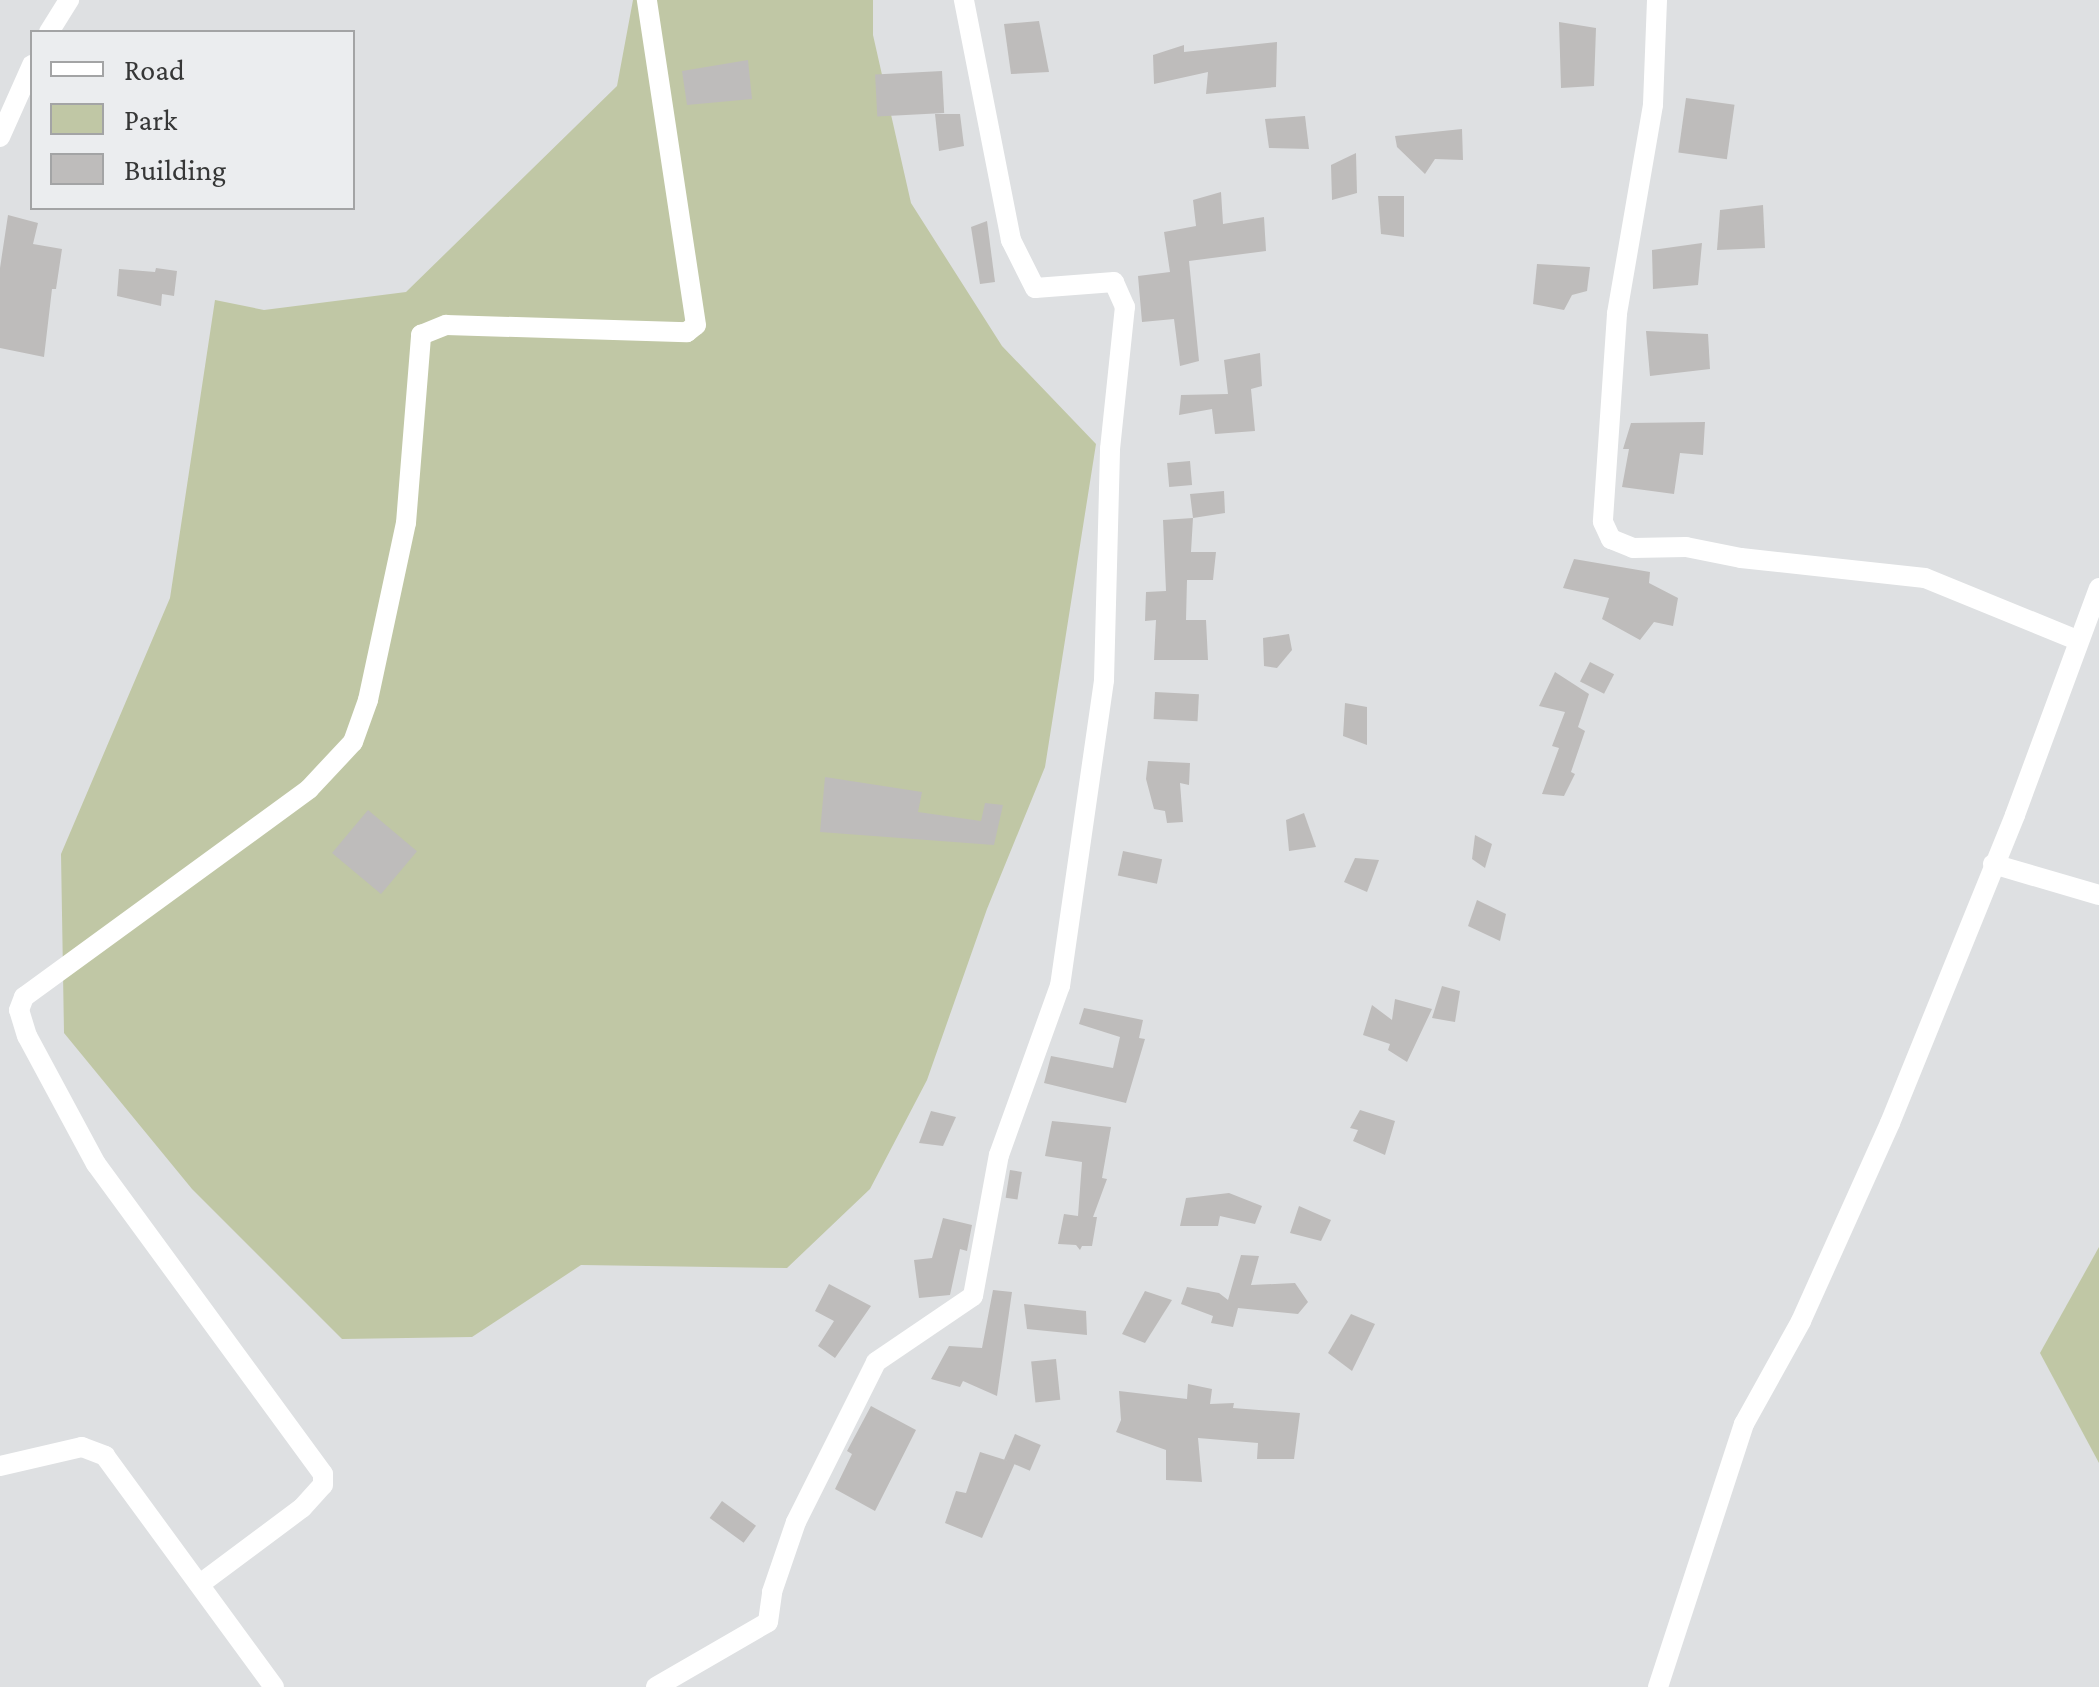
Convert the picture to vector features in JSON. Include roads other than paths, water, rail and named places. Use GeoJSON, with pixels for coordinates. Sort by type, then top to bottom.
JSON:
{"type":"FeatureCollection","features":[{"type":"Feature","properties":{"kind":"street"},"geometry":{"type":"LineString","coordinates":[[49,30],[70,0]]}},
{"type":"Feature","properties":{"kind":"street"},"geometry":{"type":"LineString","coordinates":[[200,1584],[302,1508],[323,1484],[324,1474],[96,1164],[27,1036],[19,1010],[24,997],[309,789],[354,742],[368,700],[406,522],[421,334],[446,325],[687,332],[696,324],[647,0]]}},
{"type":"Feature","properties":{"kind":"street"},"geometry":{"type":"LineString","coordinates":[[656,1687],[768,1622],[772,1592],[796,1522],[876,1362],[974,1296],[999,1155],[1060,986],[1104,680],[1110,449],[1125,307],[1114,282],[1034,288],[1012,240],[964,0]]}},
{"type":"Feature","properties":{"kind":"street"},"geometry":{"type":"LineString","coordinates":[[1657,0],[1654,105],[1617,314],[1603,522],[1610,539],[1633,548],[1686,547],[1925,578],[2079,641]]}},
{"type":"Feature","properties":{"kind":"street"},"geometry":{"type":"LineString","coordinates":[[0,136],[30,70]]}},
{"type":"Feature","properties":{"kind":"street"},"geometry":{"type":"LineString","coordinates":[[1658,1687],[1744,1424],[1801,1321],[1890,1123],[2099,588]]}},
{"type":"Feature","properties":{"kind":"street"},"geometry":{"type":"LineString","coordinates":[[1993,864],[2099,894]]}},
{"type":"Feature","properties":{"kind":"street"},"geometry":{"type":"LineString","coordinates":[[0,1466],[82,1448],[106,1456],[274,1687]]}}]}
